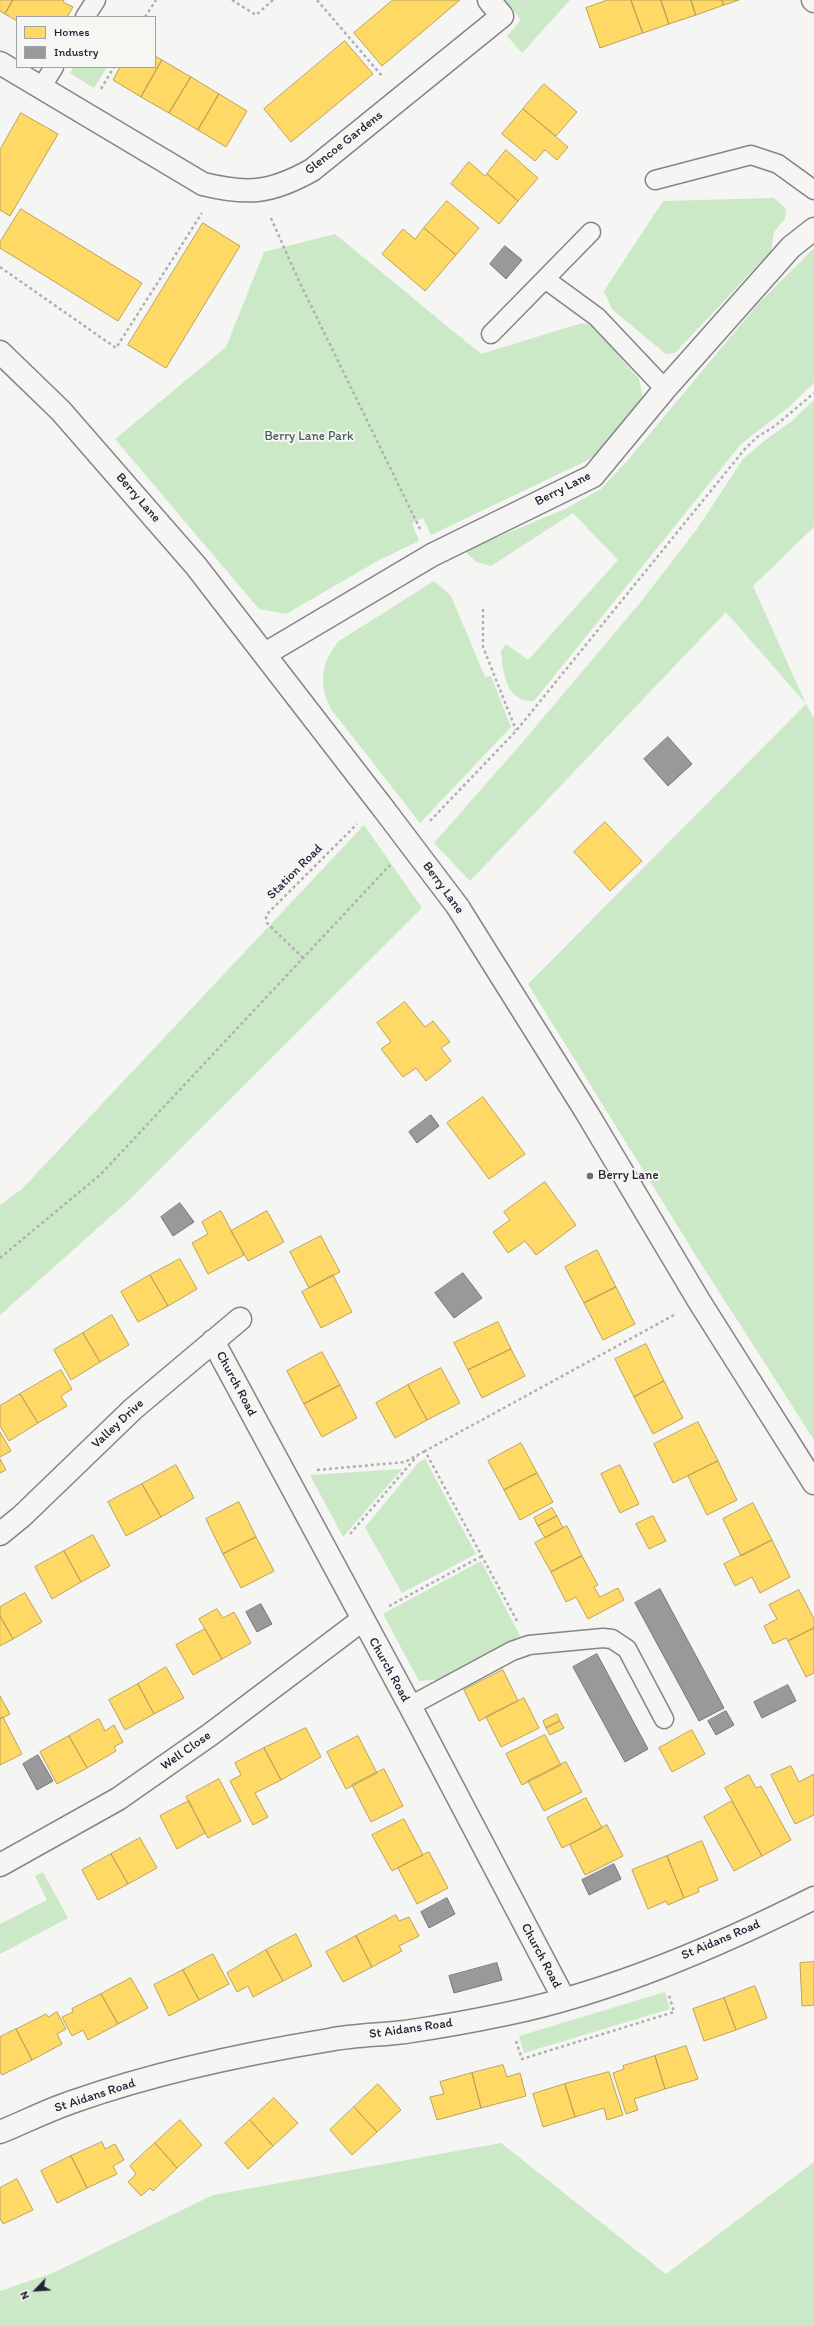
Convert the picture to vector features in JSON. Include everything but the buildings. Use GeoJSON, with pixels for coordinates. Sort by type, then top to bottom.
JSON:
{"type":"FeatureCollection","features":[{"type":"Feature","properties":{"kind":"street","name":"Glencoe Gardens"},"geometry":{"type":"LineString","coordinates":[[0,63],[203,184],[230,191],[259,191],[286,184],[312,170],[502,16],[489,0]]}},
{"type":"Feature","properties":{"kind":"street","name":"Berry Lane"},"geometry":{"type":"LineString","coordinates":[[266,654],[432,555],[593,476],[665,389],[792,247],[814,229]]}},
{"type":"Feature","properties":{"kind":"street","name":"Berry Lane"},"geometry":{"type":"LineString","coordinates":[[0,352],[61,411],[114,470],[196,566],[266,654],[458,907],[587,1113],[699,1301],[814,1483]]}},
{"type":"Feature","properties":{"kind":"street","name":"Valley Drive"},"geometry":{"type":"LineString","coordinates":[[0,1534],[22,1516],[134,1408],[240,1319]]}},
{"type":"Feature","properties":{"kind":"street","name":"Church Road"},"geometry":{"type":"LineString","coordinates":[[213,1341],[282,1473],[410,1706],[564,1999]]}},
{"type":"Feature","properties":{"kind":"street","name":"Well Close"},"geometry":{"type":"LineString","coordinates":[[0,1864],[62,1832],[118,1799],[211,1734],[362,1620]]}},
{"type":"Feature","properties":{"kind":"street","name":"St Aidans Road"},"geometry":{"type":"LineString","coordinates":[[0,2132],[74,2101],[163,2074],[238,2056],[331,2039],[406,2032],[508,2014],[564,1999],[661,1966],[711,1946],[814,1898]]}},
{"type":"Feature","properties":{"kind":"lane"},"geometry":{"type":"LineString","coordinates":[[87,16],[96,0]]}},
{"type":"Feature","properties":{"kind":"lane"},"geometry":{"type":"LineString","coordinates":[[41,88],[53,68]]}},
{"type":"Feature","properties":{"kind":"lane"},"geometry":{"type":"LineString","coordinates":[[654,180],[750,155],[778,164],[814,190]]}},
{"type":"Feature","properties":{"kind":"lane"},"geometry":{"type":"LineString","coordinates":[[491,334],[591,232]]}},
{"type":"Feature","properties":{"kind":"lane"},"geometry":{"type":"LineString","coordinates":[[545,279],[596,317],[665,389]]}},
{"type":"Feature","properties":{"kind":"lane"},"geometry":{"type":"LineString","coordinates":[[410,1706],[512,1651],[529,1645],[603,1638],[612,1639],[620,1643],[627,1650],[664,1719]]}},
{"type":"Feature","properties":{"kind":"path"},"geometry":{"type":"LineString","coordinates":[[146,16],[156,0]]}},
{"type":"Feature","properties":{"kind":"path"},"geometry":{"type":"LineString","coordinates":[[232,0],[256,14],[273,0]]}},
{"type":"Feature","properties":{"kind":"path"},"geometry":{"type":"LineString","coordinates":[[317,0],[401,98]]}},
{"type":"Feature","properties":{"kind":"path"},"geometry":{"type":"LineString","coordinates":[[0,267],[116,348],[218,188]]}},
{"type":"Feature","properties":{"kind":"path"},"geometry":{"type":"LineString","coordinates":[[259,191],[298,279],[366,416],[432,555]]}},
{"type":"Feature","properties":{"kind":"path"},"geometry":{"type":"LineString","coordinates":[[483,609],[483,646],[516,730]]}},
{"type":"Feature","properties":{"kind":"path","name":"Station Road"},"geometry":{"type":"LineString","coordinates":[[303,958],[267,923],[266,917],[269,912],[381,806]]}},
{"type":"Feature","properties":{"kind":"path"},"geometry":{"type":"LineString","coordinates":[[282,1473],[405,1462],[699,1301]]}},
{"type":"Feature","properties":{"kind":"path"},"geometry":{"type":"LineString","coordinates":[[425,1451],[529,1645]]}},
{"type":"Feature","properties":{"kind":"path"},"geometry":{"type":"LineString","coordinates":[[329,1559],[418,1455]]}},
{"type":"Feature","properties":{"kind":"path"},"geometry":{"type":"LineString","coordinates":[[362,1620],[482,1556]]}},
{"type":"Feature","properties":{"kind":"path"},"geometry":{"type":"LineString","coordinates":[[508,2014],[522,2059],[674,2012],[661,1966]]}},
{"type":"Feature","properties":{"kind":"green space"},"geometry":{"type":"Polygon","coordinates":[[[505,0],[570,0],[522,53],[507,36],[521,20],[505,0]]]}},
{"type":"Feature","properties":{"kind":"green space"},"geometry":{"type":"Polygon","coordinates":[[[73,68],[106,68],[94,88],[70,73],[73,68]]]}},
{"type":"Feature","properties":{"kind":"green space"},"geometry":{"type":"Polygon","coordinates":[[[774,198],[786,209],[785,218],[774,232],[771,251],[675,353],[666,354],[612,309],[604,291],[663,201],[774,198]]]}},
{"type":"Feature","properties":{"kind":"green space","name":"Berry Lane Park"},"geometry":{"type":"Polygon","coordinates":[[[335,234],[481,354],[582,323],[594,326],[639,379],[643,398],[596,455],[431,535],[423,518],[412,523],[419,541],[381,559],[286,614],[259,609],[115,439],[226,347],[264,252],[335,234]]]}},
{"type":"Feature","properties":{"kind":"green space"},"geometry":{"type":"Polygon","coordinates":[[[814,248],[814,383],[789,407],[741,444],[534,701],[517,697],[508,685],[503,668],[501,651],[506,644],[528,660],[618,560],[573,513],[491,566],[476,562],[465,551],[567,508],[601,489],[628,460],[757,305],[814,248]]]}},
{"type":"Feature","properties":{"kind":"green space"},"geometry":{"type":"Polygon","coordinates":[[[814,400],[814,527],[753,586],[806,704],[726,612],[470,881],[434,843],[521,744],[640,603],[697,529],[743,459],[764,441],[792,421],[814,400]]]}},
{"type":"Feature","properties":{"kind":"green space"},"geometry":{"type":"Polygon","coordinates":[[[434,581],[451,596],[485,677],[491,676],[511,727],[420,823],[331,709],[324,691],[323,674],[328,657],[339,641],[434,581]]]}},
{"type":"Feature","properties":{"kind":"green space"},"geometry":{"type":"Polygon","coordinates":[[[806,704],[814,718],[814,1440],[698,1259],[528,984],[806,704]]]}},
{"type":"Feature","properties":{"kind":"green space"},"geometry":{"type":"Polygon","coordinates":[[[364,825],[422,908],[128,1201],[0,1315],[0,1205],[22,1189],[364,825]]]}},
{"type":"Feature","properties":{"kind":"green space"},"geometry":{"type":"Polygon","coordinates":[[[425,1459],[476,1554],[402,1593],[365,1527],[419,1462],[425,1459]]]}},
{"type":"Feature","properties":{"kind":"green space"},"geometry":{"type":"Polygon","coordinates":[[[402,1469],[343,1537],[310,1475],[402,1469]]]}},
{"type":"Feature","properties":{"kind":"green space"},"geometry":{"type":"Polygon","coordinates":[[[481,1561],[520,1636],[444,1679],[419,1681],[383,1614],[481,1561]]]}},
{"type":"Feature","properties":{"kind":"green space"},"geometry":{"type":"Polygon","coordinates":[[[43,1872],[68,1918],[0,1954],[0,1924],[47,1900],[35,1876],[43,1872]]]}},
{"type":"Feature","properties":{"kind":"green space"},"geometry":{"type":"Polygon","coordinates":[[[665,1992],[670,2009],[524,2053],[519,2036],[665,1992]]]}},
{"type":"Feature","properties":{"kind":"green space"},"geometry":{"type":"Polygon","coordinates":[[[501,2143],[666,2274],[814,2162],[814,2326],[0,2326],[0,2291],[53,2273],[213,2195],[501,2143]]]}},
{"type":"Feature","properties":{"kind":"place","name":"Berry Lane"},"geometry":{"type":"Point","coordinates":[590,1176]}}]}
